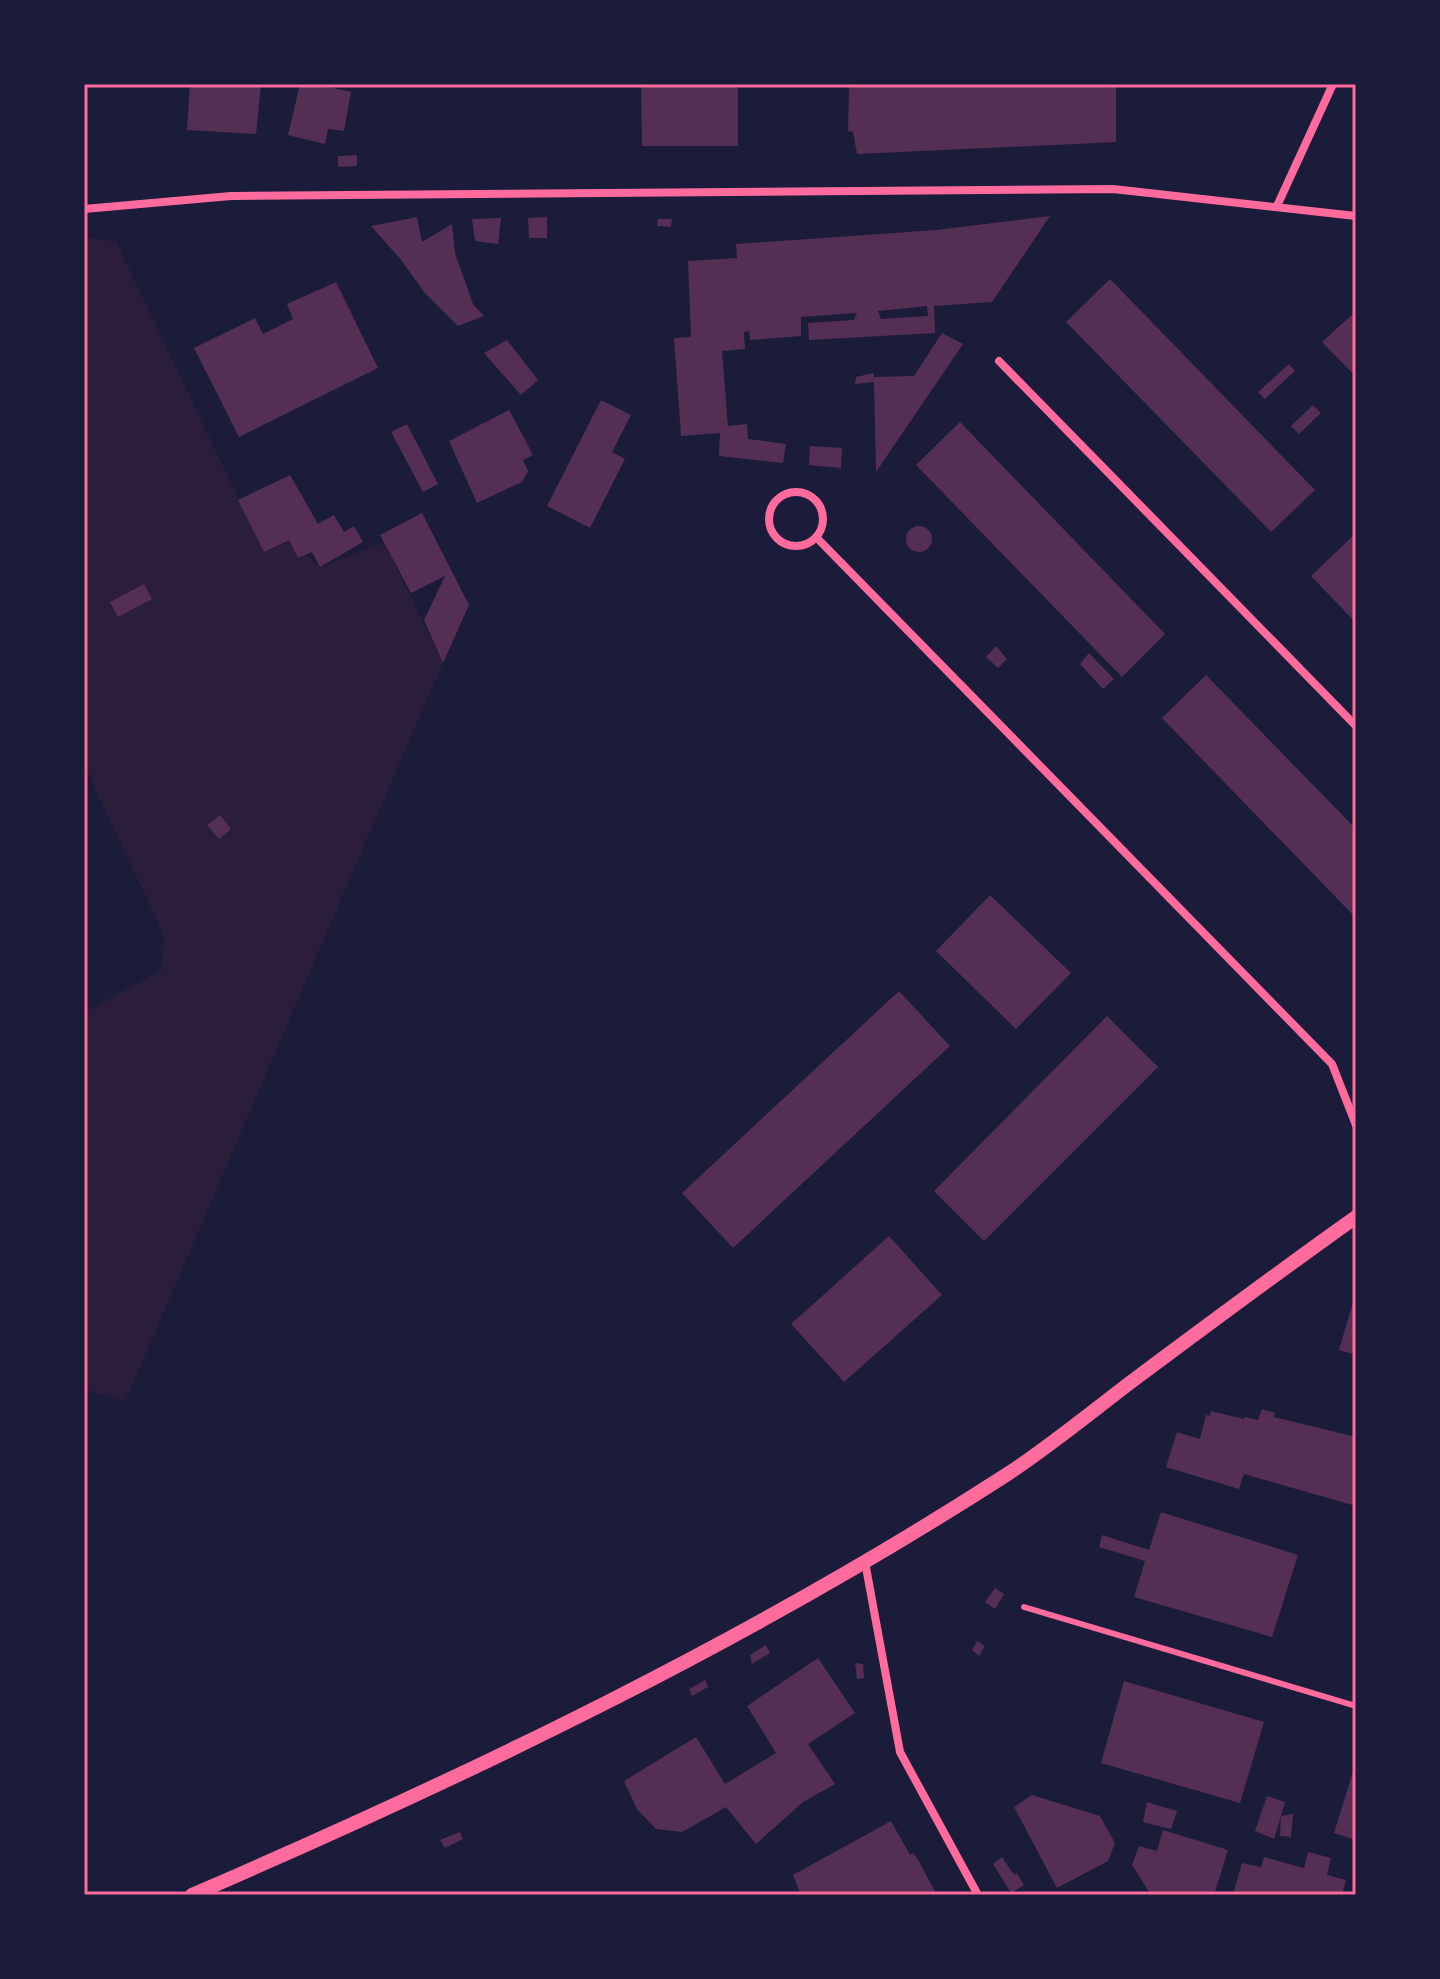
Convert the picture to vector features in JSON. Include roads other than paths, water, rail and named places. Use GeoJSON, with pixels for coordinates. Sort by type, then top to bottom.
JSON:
{"type":"FeatureCollection","features":[{"type":"Feature","properties":{"kind":"street"},"geometry":{"type":"LineString","coordinates":[[1277,206],[1333,84]]}},
{"type":"Feature","properties":{"kind":"street"},"geometry":{"type":"LineString","coordinates":[[84,209],[231,196],[1113,189],[1356,216]]}},
{"type":"Feature","properties":{"kind":"street"},"geometry":{"type":"LineString","coordinates":[[999,361],[1356,726]]}},
{"type":"Feature","properties":{"kind":"street"},"geometry":{"type":"LineString","coordinates":[[792,491],[810,495],[816,500],[823,526],[816,537],[804,545],[795,546],[778,540],[772,533],[768,515],[776,499],[792,491]]}},
{"type":"Feature","properties":{"kind":"street"},"geometry":{"type":"LineString","coordinates":[[816,537],[1332,1064],[1356,1125]]}},
{"type":"Feature","properties":{"kind":"street"},"geometry":{"type":"LineString","coordinates":[[192,1895],[435,1787],[576,1718],[865,1562],[1009,1473],[1356,1217]]}},
{"type":"Feature","properties":{"kind":"street"},"geometry":{"type":"LineString","coordinates":[[865,1562],[900,1752],[978,1895]]}},
{"type":"Feature","properties":{"kind":"lane"},"geometry":{"type":"LineString","coordinates":[[1024,1607],[1356,1706]]}}]}
